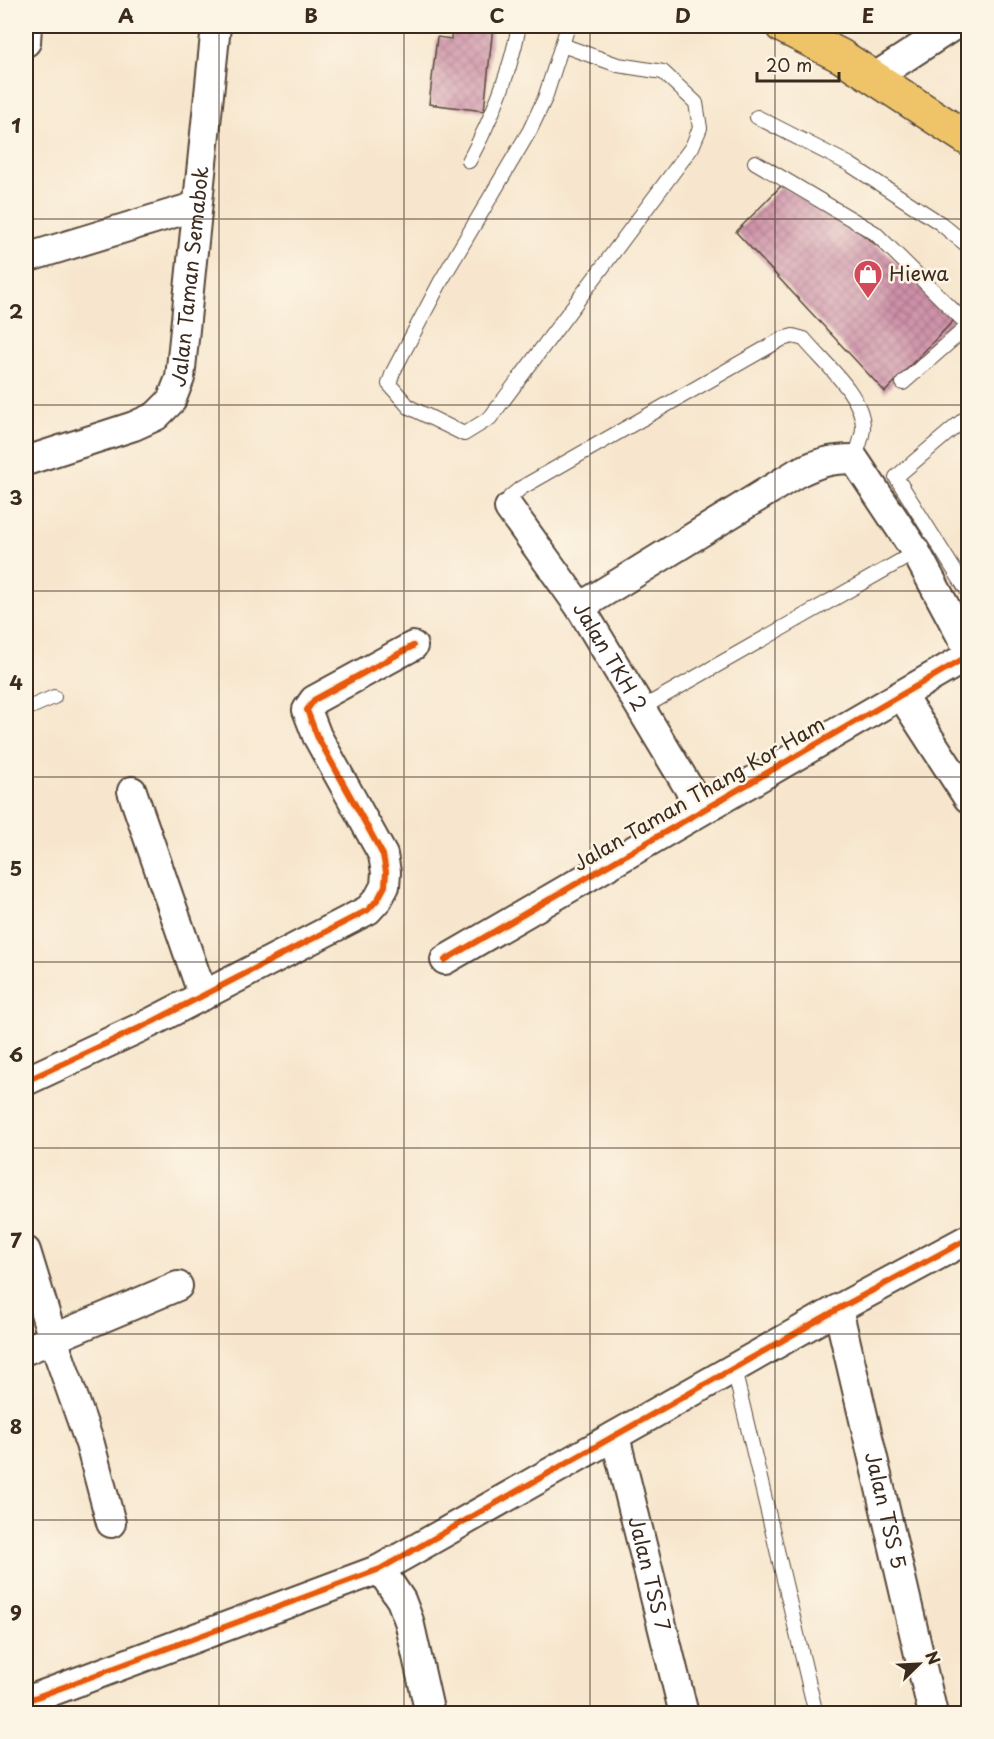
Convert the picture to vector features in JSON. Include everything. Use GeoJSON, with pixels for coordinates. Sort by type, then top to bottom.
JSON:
{"type":"FeatureCollection","features":[{"type":"Feature","properties":{"kind":"main road"},"geometry":{"type":"LineString","coordinates":[[782,26],[841,56],[969,139]]}},
{"type":"Feature","properties":{"kind":"street"},"geometry":{"type":"LineString","coordinates":[[26,42],[27,26]]}},
{"type":"Feature","properties":{"kind":"street","name":"Jalan Taman Semabok"},"geometry":{"type":"LineString","coordinates":[[26,461],[134,426],[156,416],[171,401],[180,378],[216,26]]}},
{"type":"Feature","properties":{"kind":"street"},"geometry":{"type":"LineString","coordinates":[[875,77],[953,26]]}},
{"type":"Feature","properties":{"kind":"street"},"geometry":{"type":"LineString","coordinates":[[26,258],[197,206]]}},
{"type":"Feature","properties":{"kind":"street"},"geometry":{"type":"LineString","coordinates":[[580,607],[797,473],[819,462],[854,459],[916,552],[969,649]]}},
{"type":"Feature","properties":{"kind":"street","name":"Jalan TKH 2"},"geometry":{"type":"LineString","coordinates":[[509,508],[580,607],[702,810]]}},
{"type":"Feature","properties":{"kind":"street"},"geometry":{"type":"LineString","coordinates":[[26,1081],[203,996],[368,910],[378,899],[385,886],[386,872],[383,855],[317,736],[307,710],[314,700],[413,646]]}},
{"type":"Feature","properties":{"kind":"street","name":"Jalan Taman Thang Kor Ham"},"geometry":{"type":"LineString","coordinates":[[445,960],[969,656]]}},
{"type":"Feature","properties":{"kind":"street"},"geometry":{"type":"LineString","coordinates":[[902,696],[969,798]]}},
{"type":"Feature","properties":{"kind":"street"},"geometry":{"type":"LineString","coordinates":[[132,791],[203,996]]}},
{"type":"Feature","properties":{"kind":"street"},"geometry":{"type":"LineString","coordinates":[[26,1701],[380,1569],[838,1309],[969,1239]]}},
{"type":"Feature","properties":{"kind":"street"},"geometry":{"type":"LineString","coordinates":[[26,1251],[53,1339],[90,1444],[111,1523]]}},
{"type":"Feature","properties":{"kind":"street"},"geometry":{"type":"LineString","coordinates":[[26,1350],[178,1286]]}},
{"type":"Feature","properties":{"kind":"street","name":"Jalan TSS 5"},"geometry":{"type":"LineString","coordinates":[[838,1309],[933,1713]]}},
{"type":"Feature","properties":{"kind":"street","name":"Jalan TSS 7"},"geometry":{"type":"LineString","coordinates":[[615,1436],[684,1713]]}},
{"type":"Feature","properties":{"kind":"street"},"geometry":{"type":"LineString","coordinates":[[380,1569],[405,1610],[430,1713]]}},
{"type":"Feature","properties":{"kind":"lane"},"geometry":{"type":"LineString","coordinates":[[469,161],[488,127],[512,61],[519,26]]}},
{"type":"Feature","properties":{"kind":"lane"},"geometry":{"type":"LineString","coordinates":[[562,45],[618,65],[663,72],[696,103],[700,128],[692,147],[490,418],[464,434],[409,407],[389,384],[393,372],[441,281],[530,130],[545,98],[568,26]]}},
{"type":"Feature","properties":{"kind":"lane"},"geometry":{"type":"LineString","coordinates":[[757,117],[849,164],[940,223],[969,246]]}},
{"type":"Feature","properties":{"kind":"lane"},"geometry":{"type":"LineString","coordinates":[[755,162],[875,233],[969,325],[903,383]]}},
{"type":"Feature","properties":{"kind":"lane"},"geometry":{"type":"LineString","coordinates":[[509,508],[510,497],[521,488],[782,339],[793,336],[804,339],[852,394],[863,426],[862,439],[854,459]]}},
{"type":"Feature","properties":{"kind":"lane"},"geometry":{"type":"LineString","coordinates":[[969,416],[896,477],[969,591]]}},
{"type":"Feature","properties":{"kind":"lane"},"geometry":{"type":"LineString","coordinates":[[642,708],[916,552]]}},
{"type":"Feature","properties":{"kind":"lane"},"geometry":{"type":"LineString","coordinates":[[26,709],[54,697]]}},
{"type":"Feature","properties":{"kind":"lane"},"geometry":{"type":"LineString","coordinates":[[734,1369],[816,1713]]}},
{"type":"Feature","properties":{"kind":"building"},"geometry":{"type":"Polygon","coordinates":[[[452,26],[493,26],[484,111],[429,104],[437,37],[451,39],[452,26]]]}},
{"type":"Feature","properties":{"kind":"building","name":"Hiewa"},"geometry":{"type":"Polygon","coordinates":[[[781,186],[849,224],[884,251],[955,319],[885,392],[736,232],[781,186]]]}},
{"type":"Feature","properties":{"kind":"cycle path"},"geometry":{"type":"LineString","coordinates":[[26,1081],[152,1022],[368,910],[378,899],[385,886],[386,872],[383,855],[317,736],[307,710],[314,700],[413,646]]}},
{"type":"Feature","properties":{"kind":"cycle path"},"geometry":{"type":"LineString","coordinates":[[445,960],[968,656]]}},
{"type":"Feature","properties":{"kind":"cycle path"},"geometry":{"type":"LineString","coordinates":[[26,1701],[380,1569],[838,1309],[968,1239]]}},
{"type":"Feature","properties":{"kind":"place","name":"Hiewa"},"geometry":{"type":"Point","coordinates":[868,300]}}]}
